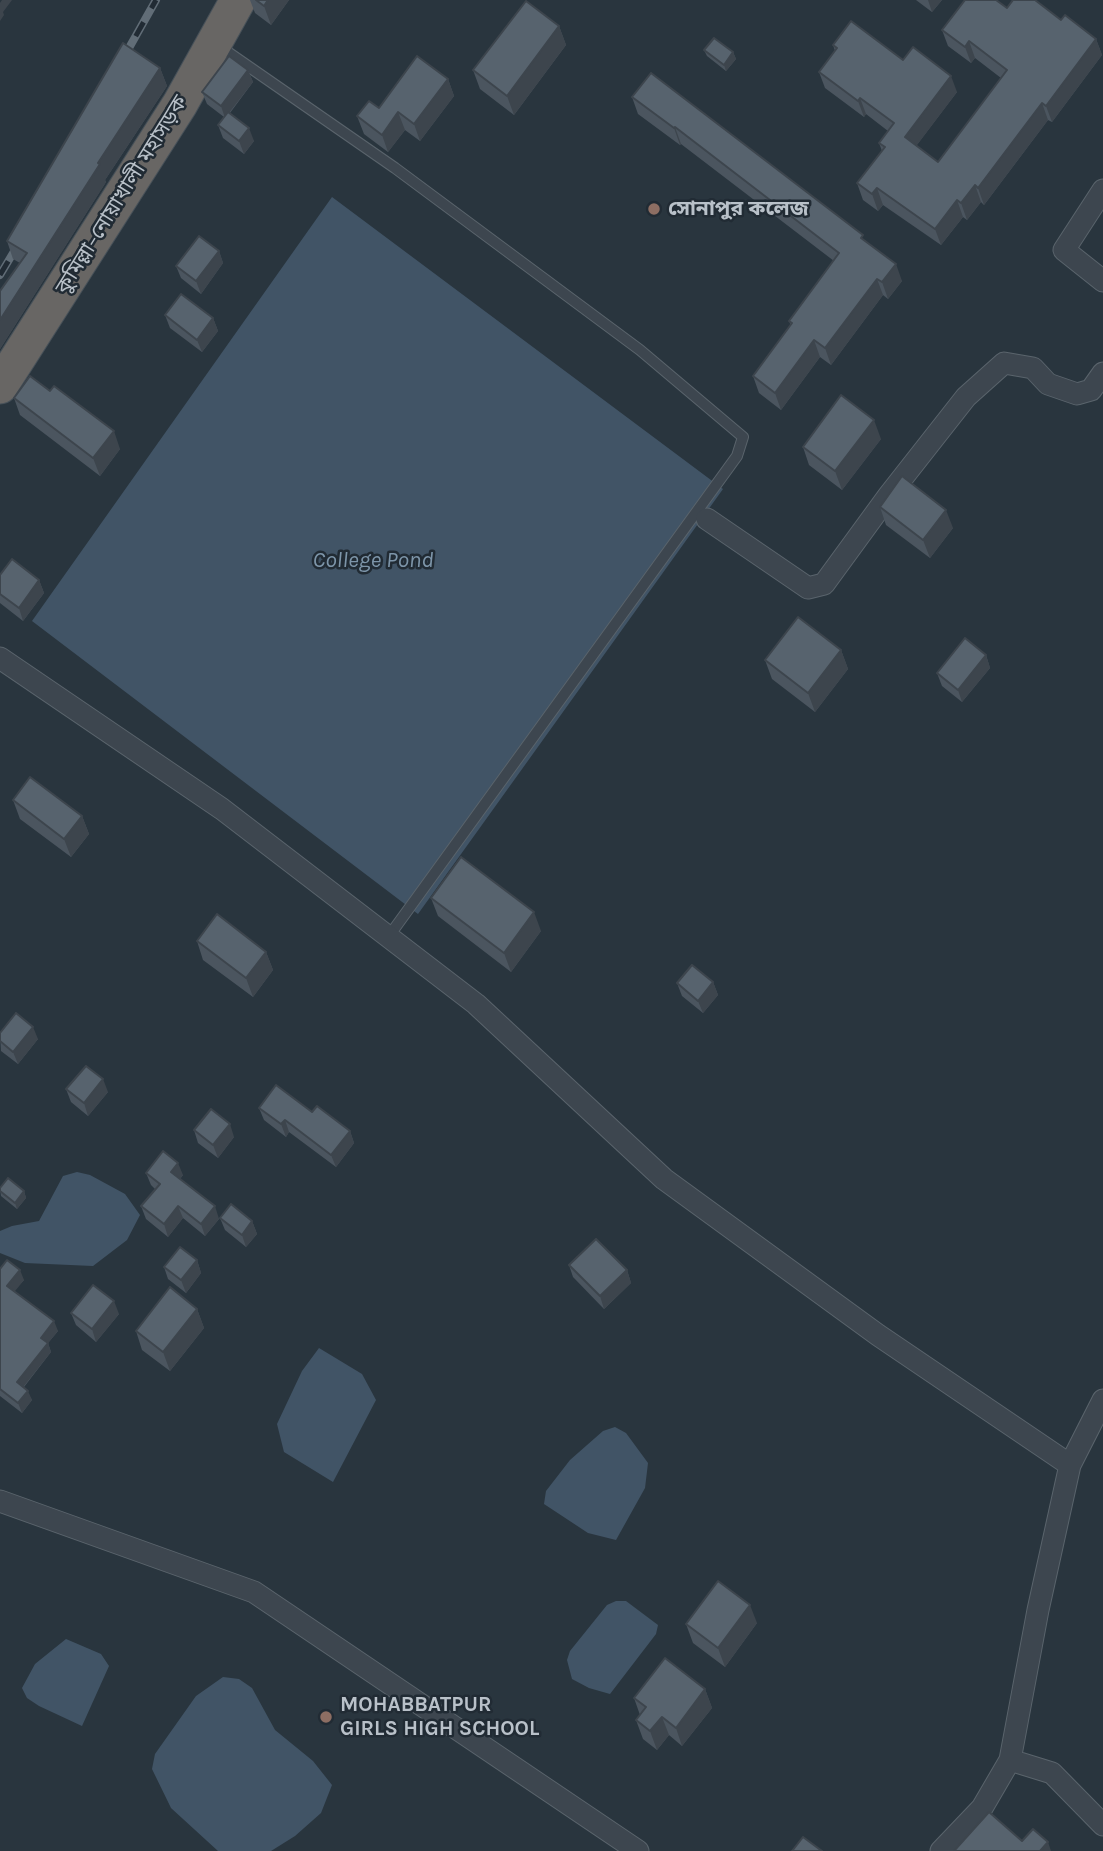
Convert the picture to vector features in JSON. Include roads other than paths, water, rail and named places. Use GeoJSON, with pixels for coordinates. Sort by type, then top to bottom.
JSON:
{"type":"FeatureCollection","features":[{"type":"Feature","properties":{"kind":"highway","name":"কুমিল্লা–নোয়াখালী মহাসড়ক"},"geometry":{"type":"LineString","coordinates":[[0,386],[180,104],[238,0]]}},
{"type":"Feature","properties":{"kind":"street"},"geometry":{"type":"LineString","coordinates":[[1103,190],[1064,250],[1103,281]]}},
{"type":"Feature","properties":{"kind":"street"},"geometry":{"type":"LineString","coordinates":[[707,519],[808,588],[824,584],[966,397],[1004,363],[1032,368],[1048,384],[1077,394],[1091,390],[1103,373]]}},
{"type":"Feature","properties":{"kind":"street"},"geometry":{"type":"LineString","coordinates":[[0,658],[222,808],[476,1004],[664,1179],[878,1335],[1070,1465]]}},
{"type":"Feature","properties":{"kind":"street"},"geometry":{"type":"LineString","coordinates":[[941,1851],[982,1808],[1010,1760],[1038,1610],[1070,1465],[1103,1400]]}},
{"type":"Feature","properties":{"kind":"street"},"geometry":{"type":"LineString","coordinates":[[0,1502],[254,1592],[638,1851]]}},
{"type":"Feature","properties":{"kind":"street"},"geometry":{"type":"LineString","coordinates":[[1010,1760],[1052,1773],[1103,1825]]}},
{"type":"Feature","properties":{"kind":"lane"},"geometry":{"type":"LineString","coordinates":[[214,43],[395,168],[640,350],[743,437],[737,456],[388,936]]}},
{"type":"Feature","properties":{"kind":"water","name":"College Pond"},"geometry":{"type":"Polygon","coordinates":[[[332,197],[723,489],[418,914],[32,621],[332,197]]]}},
{"type":"Feature","properties":{"kind":"water"},"geometry":{"type":"Polygon","coordinates":[[[77,1172],[90,1175],[125,1194],[140,1215],[127,1240],[93,1266],[25,1263],[0,1253],[0,1231],[39,1221],[63,1176],[77,1172]]]}},
{"type":"Feature","properties":{"kind":"water"},"geometry":{"type":"Polygon","coordinates":[[[319,1348],[362,1374],[376,1400],[333,1482],[284,1452],[277,1424],[302,1371],[319,1348]]]}},
{"type":"Feature","properties":{"kind":"water"},"geometry":{"type":"Polygon","coordinates":[[[615,1427],[626,1433],[648,1463],[645,1488],[616,1540],[588,1533],[544,1504],[546,1491],[570,1460],[603,1431],[615,1427]]]}},
{"type":"Feature","properties":{"kind":"water"},"geometry":{"type":"Polygon","coordinates":[[[626,1601],[658,1625],[656,1634],[610,1694],[589,1688],[572,1679],[567,1660],[570,1651],[607,1605],[626,1601]]]}},
{"type":"Feature","properties":{"kind":"water"},"geometry":{"type":"Polygon","coordinates":[[[66,1639],[101,1654],[109,1666],[82,1726],[39,1706],[27,1698],[22,1688],[35,1664],[66,1639]]]}},
{"type":"Feature","properties":{"kind":"water"},"geometry":{"type":"Polygon","coordinates":[[[223,1677],[239,1679],[252,1688],[275,1730],[313,1761],[332,1785],[321,1813],[295,1836],[271,1851],[218,1851],[171,1808],[152,1769],[155,1754],[196,1696],[223,1677]]]}},
{"type":"Feature","properties":{"kind":"railway"},"geometry":{"type":"LineString","coordinates":[[120,64],[156,0]]}},
{"type":"Feature","properties":{"kind":"railway"},"geometry":{"type":"LineString","coordinates":[[0,275],[22,238]]}},
{"type":"Feature","properties":{"kind":"place","name":"সোনাপুর কলেজ"},"geometry":{"type":"Point","coordinates":[654,209]}},
{"type":"Feature","properties":{"kind":"place","name":"MOHABBATPUR GIRLS HIGH SCHOOL"},"geometry":{"type":"Point","coordinates":[326,1717]}}]}
